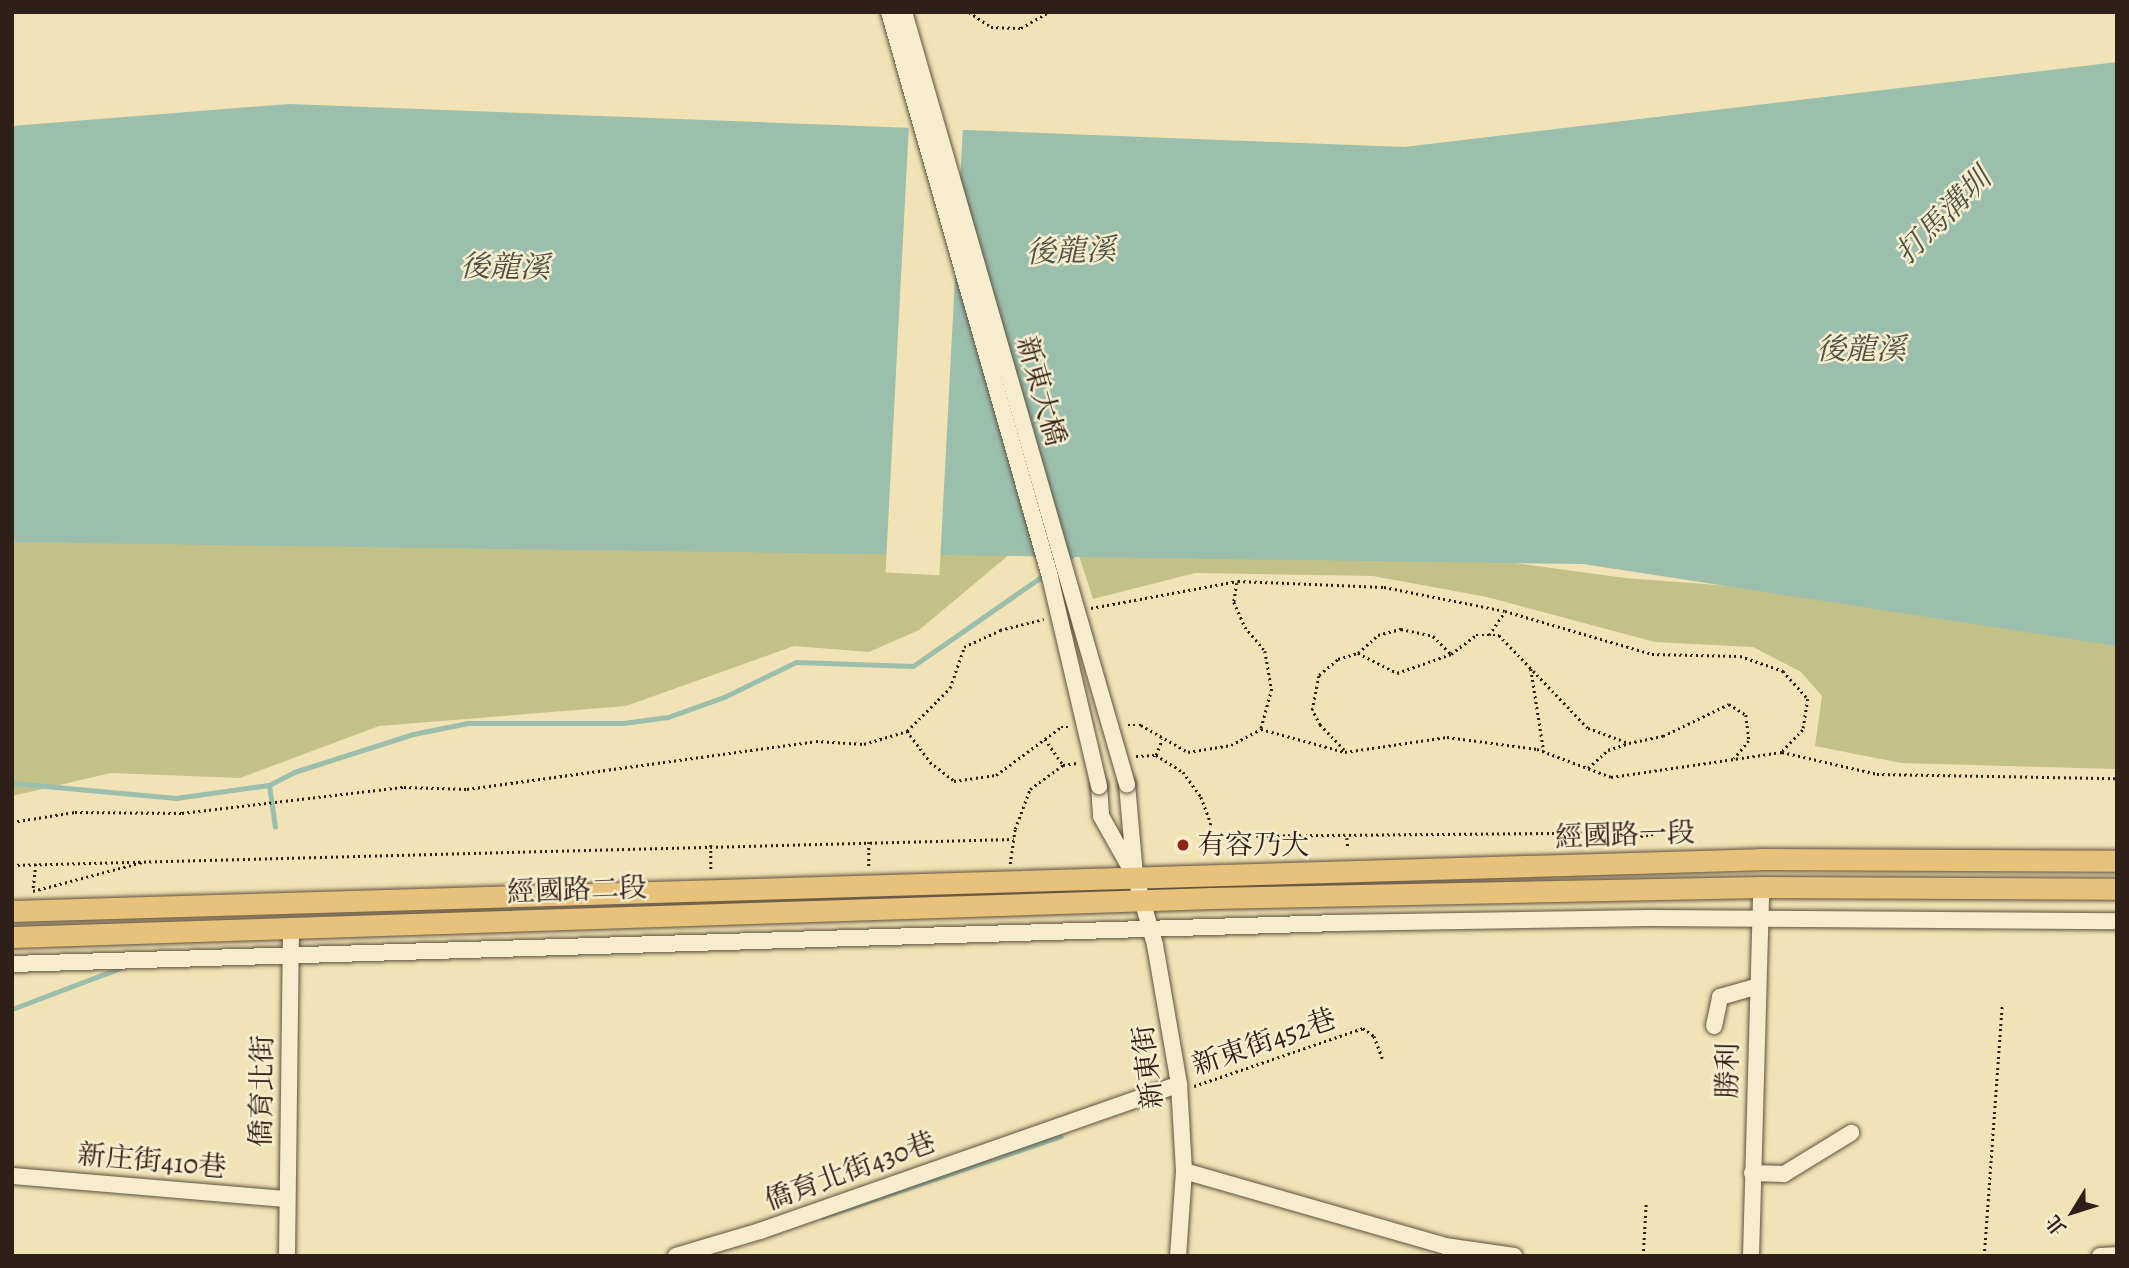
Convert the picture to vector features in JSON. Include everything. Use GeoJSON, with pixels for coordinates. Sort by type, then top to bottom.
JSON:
{"type":"FeatureCollection","features":[{"type":"Feature","properties":{"kind":"main road","name":"經國路一段"},"geometry":{"type":"LineString","coordinates":[[1135,876],[1759,859],[2117,861]]}},
{"type":"Feature","properties":{"kind":"main road","name":"經國路二段"},"geometry":{"type":"LineString","coordinates":[[12,911],[1135,876]]}},
{"type":"Feature","properties":{"kind":"main road","name":"經國路一段"},"geometry":{"type":"LineString","coordinates":[[1143,903],[1761,887],[2117,889]]}},
{"type":"Feature","properties":{"kind":"main road","name":"經國路二段"},"geometry":{"type":"LineString","coordinates":[[12,937],[1143,903]]}},
{"type":"Feature","properties":{"kind":"street","name":"新東大橋"},"geometry":{"type":"LineString","coordinates":[[889,12],[1050,577],[1099,786],[1101,816],[1135,876]]}},
{"type":"Feature","properties":{"kind":"street","name":"新東大橋"},"geometry":{"type":"LineString","coordinates":[[904,12],[1127,784],[1135,876]]}},
{"type":"Feature","properties":{"kind":"street","name":"新東街"},"geometry":{"type":"LineString","coordinates":[[1135,876],[1150,929],[1180,1088],[1184,1171],[1178,1256]]}},
{"type":"Feature","properties":{"kind":"street","name":"勝利"},"geometry":{"type":"LineString","coordinates":[[1751,1256],[1755,987],[1761,887]]}},
{"type":"Feature","properties":{"kind":"street"},"geometry":{"type":"LineString","coordinates":[[12,964],[1150,929],[1761,918],[2117,921]]}},
{"type":"Feature","properties":{"kind":"street","name":"僑育北街"},"geometry":{"type":"LineString","coordinates":[[287,1256],[291,928]]}},
{"type":"Feature","properties":{"kind":"street"},"geometry":{"type":"LineString","coordinates":[[1714,1026],[1720,997],[1755,987]]}},
{"type":"Feature","properties":{"kind":"street","name":"僑育北街430巷"},"geometry":{"type":"LineString","coordinates":[[676,1256],[760,1231],[1040,1132],[1180,1088]]}},
{"type":"Feature","properties":{"kind":"street"},"geometry":{"type":"LineString","coordinates":[[1752,1173],[1784,1174],[1851,1133]]}},
{"type":"Feature","properties":{"kind":"street"},"geometry":{"type":"LineString","coordinates":[[1184,1171],[1444,1251],[1514,1256]]}},
{"type":"Feature","properties":{"kind":"street","name":"新庄街410巷"},"geometry":{"type":"LineString","coordinates":[[12,1176],[286,1199]]}},
{"type":"Feature","properties":{"kind":"street"},"geometry":{"type":"LineString","coordinates":[[2100,1256],[2117,1255]]}},
{"type":"Feature","properties":{"kind":"path"},"geometry":{"type":"LineString","coordinates":[[969,12],[991,27],[1021,28],[1049,12]]}},
{"type":"Feature","properties":{"kind":"path"},"geometry":{"type":"LineString","coordinates":[[1238,581],[1234,602],[1245,627],[1265,651],[1272,689],[1261,729]]}},
{"type":"Feature","properties":{"kind":"path"},"geometry":{"type":"LineString","coordinates":[[1079,611],[1238,581],[1384,587],[1505,611],[1652,654],[1740,656],[1783,671],[1808,699],[1803,730],[1782,752]]}},
{"type":"Feature","properties":{"kind":"path"},"geometry":{"type":"LineString","coordinates":[[1489,635],[1500,625],[1505,611]]}},
{"type":"Feature","properties":{"kind":"path"},"geometry":{"type":"LineString","coordinates":[[12,822],[75,812],[182,813],[404,787],[467,789],[816,741],[864,744],[907,732],[950,688],[964,647],[1000,630],[1053,617]]}},
{"type":"Feature","properties":{"kind":"path"},"geometry":{"type":"LineString","coordinates":[[1345,752],[1320,725],[1312,710],[1319,676],[1338,659],[1358,653],[1378,635],[1401,629],[1433,636],[1451,654]]}},
{"type":"Feature","properties":{"kind":"path"},"geometry":{"type":"LineString","coordinates":[[1358,653],[1397,673],[1451,654],[1476,635],[1499,635],[1531,665],[1588,728],[1629,743]]}},
{"type":"Feature","properties":{"kind":"path"},"geometry":{"type":"LineString","coordinates":[[1531,665],[1544,752]]}},
{"type":"Feature","properties":{"kind":"path"},"geometry":{"type":"LineString","coordinates":[[1588,768],[1608,750],[1663,736],[1729,704],[1746,715],[1749,741],[1734,759]]}},
{"type":"Feature","properties":{"kind":"path"},"geometry":{"type":"LineString","coordinates":[[1114,726],[1141,725],[1188,752],[1231,745],[1261,729],[1345,752],[1447,737],[1544,752],[1611,777],[1782,752],[1877,774],[2117,778]]}},
{"type":"Feature","properties":{"kind":"path"},"geometry":{"type":"LineString","coordinates":[[907,732],[930,762],[954,781],[996,775],[1061,727],[1075,727]]}},
{"type":"Feature","properties":{"kind":"path"},"geometry":{"type":"LineString","coordinates":[[1156,755],[1162,738]]}},
{"type":"Feature","properties":{"kind":"path"},"geometry":{"type":"LineString","coordinates":[[1045,740],[1063,765]]}},
{"type":"Feature","properties":{"kind":"path"},"geometry":{"type":"LineString","coordinates":[[1206,836],[1347,837],[1624,832],[1663,832],[1585,845],[1585,833]]}},
{"type":"Feature","properties":{"kind":"path"},"geometry":{"type":"LineString","coordinates":[[1347,837],[1348,848]]}},
{"type":"Feature","properties":{"kind":"path"},"geometry":{"type":"LineString","coordinates":[[12,865],[711,843],[1014,839]]}},
{"type":"Feature","properties":{"kind":"path"},"geometry":{"type":"LineString","coordinates":[[869,841],[869,870]]}},
{"type":"Feature","properties":{"kind":"path"},"geometry":{"type":"LineString","coordinates":[[711,843],[711,869]]}},
{"type":"Feature","properties":{"kind":"path"},"geometry":{"type":"LineString","coordinates":[[36,864],[33,891],[149,860]]}},
{"type":"Feature","properties":{"kind":"path"},"geometry":{"type":"LineString","coordinates":[[1984,1256],[2002,1006]]}},
{"type":"Feature","properties":{"kind":"path","name":"新東街452巷"},"geometry":{"type":"LineString","coordinates":[[1180,1088],[1363,1028],[1374,1036],[1383,1060]]}},
{"type":"Feature","properties":{"kind":"path"},"geometry":{"type":"LineString","coordinates":[[1643,1256],[1646,1202]]}},
{"type":"Feature","properties":{"kind":"shaded area"},"geometry":{"type":"Polygon","coordinates":[[[12,542],[339,543],[1010,554],[919,630],[869,652],[794,646],[626,706],[379,726],[240,778],[111,773],[12,796],[12,542]]]}},
{"type":"Feature","properties":{"kind":"shaded area"},"geometry":{"type":"Polygon","coordinates":[[[1448,554],[1625,578],[1991,606],[2117,596],[2117,769],[1901,763],[1815,746],[1822,696],[1801,672],[1753,647],[1655,642],[1487,597],[1373,576],[1195,573],[1093,599],[1079,556],[1448,554]]]}},
{"type":"Feature","properties":{"kind":"water","name":"後龍溪"},"geometry":{"type":"Polygon","coordinates":[[[2117,62],[2117,646],[1583,564],[12,542],[12,126],[289,104],[1404,147],[2117,62]]]}},
{"type":"Feature","properties":{"kind":"pier"},"geometry":{"type":"Polygon","coordinates":[[[909,124],[963,127],[939,575],[886,572],[909,124]]]}},
{"type":"Feature","properties":{"kind":"waterway"},"geometry":{"type":"LineString","coordinates":[[12,783],[176,798],[269,785],[294,772],[413,734],[468,723],[623,723],[668,717],[724,697],[796,662],[913,666],[1077,552]]}},
{"type":"Feature","properties":{"kind":"waterway"},"geometry":{"type":"LineString","coordinates":[[269,785],[275,827]]}},
{"type":"Feature","properties":{"kind":"waterway"},"geometry":{"type":"LineString","coordinates":[[12,1009],[120,968]]}},
{"type":"Feature","properties":{"kind":"waterway"},"geometry":{"type":"LineString","coordinates":[[822,1217],[1061,1136]]}},
{"type":"Feature","properties":{"kind":"place","name":"有容乃大"},"geometry":{"type":"Point","coordinates":[1183,845]}},
{"type":"Feature","properties":{"kind":"water label","name":"打馬溝圳"},"geometry":{"type":"Point","coordinates":[1943,216]}}]}
